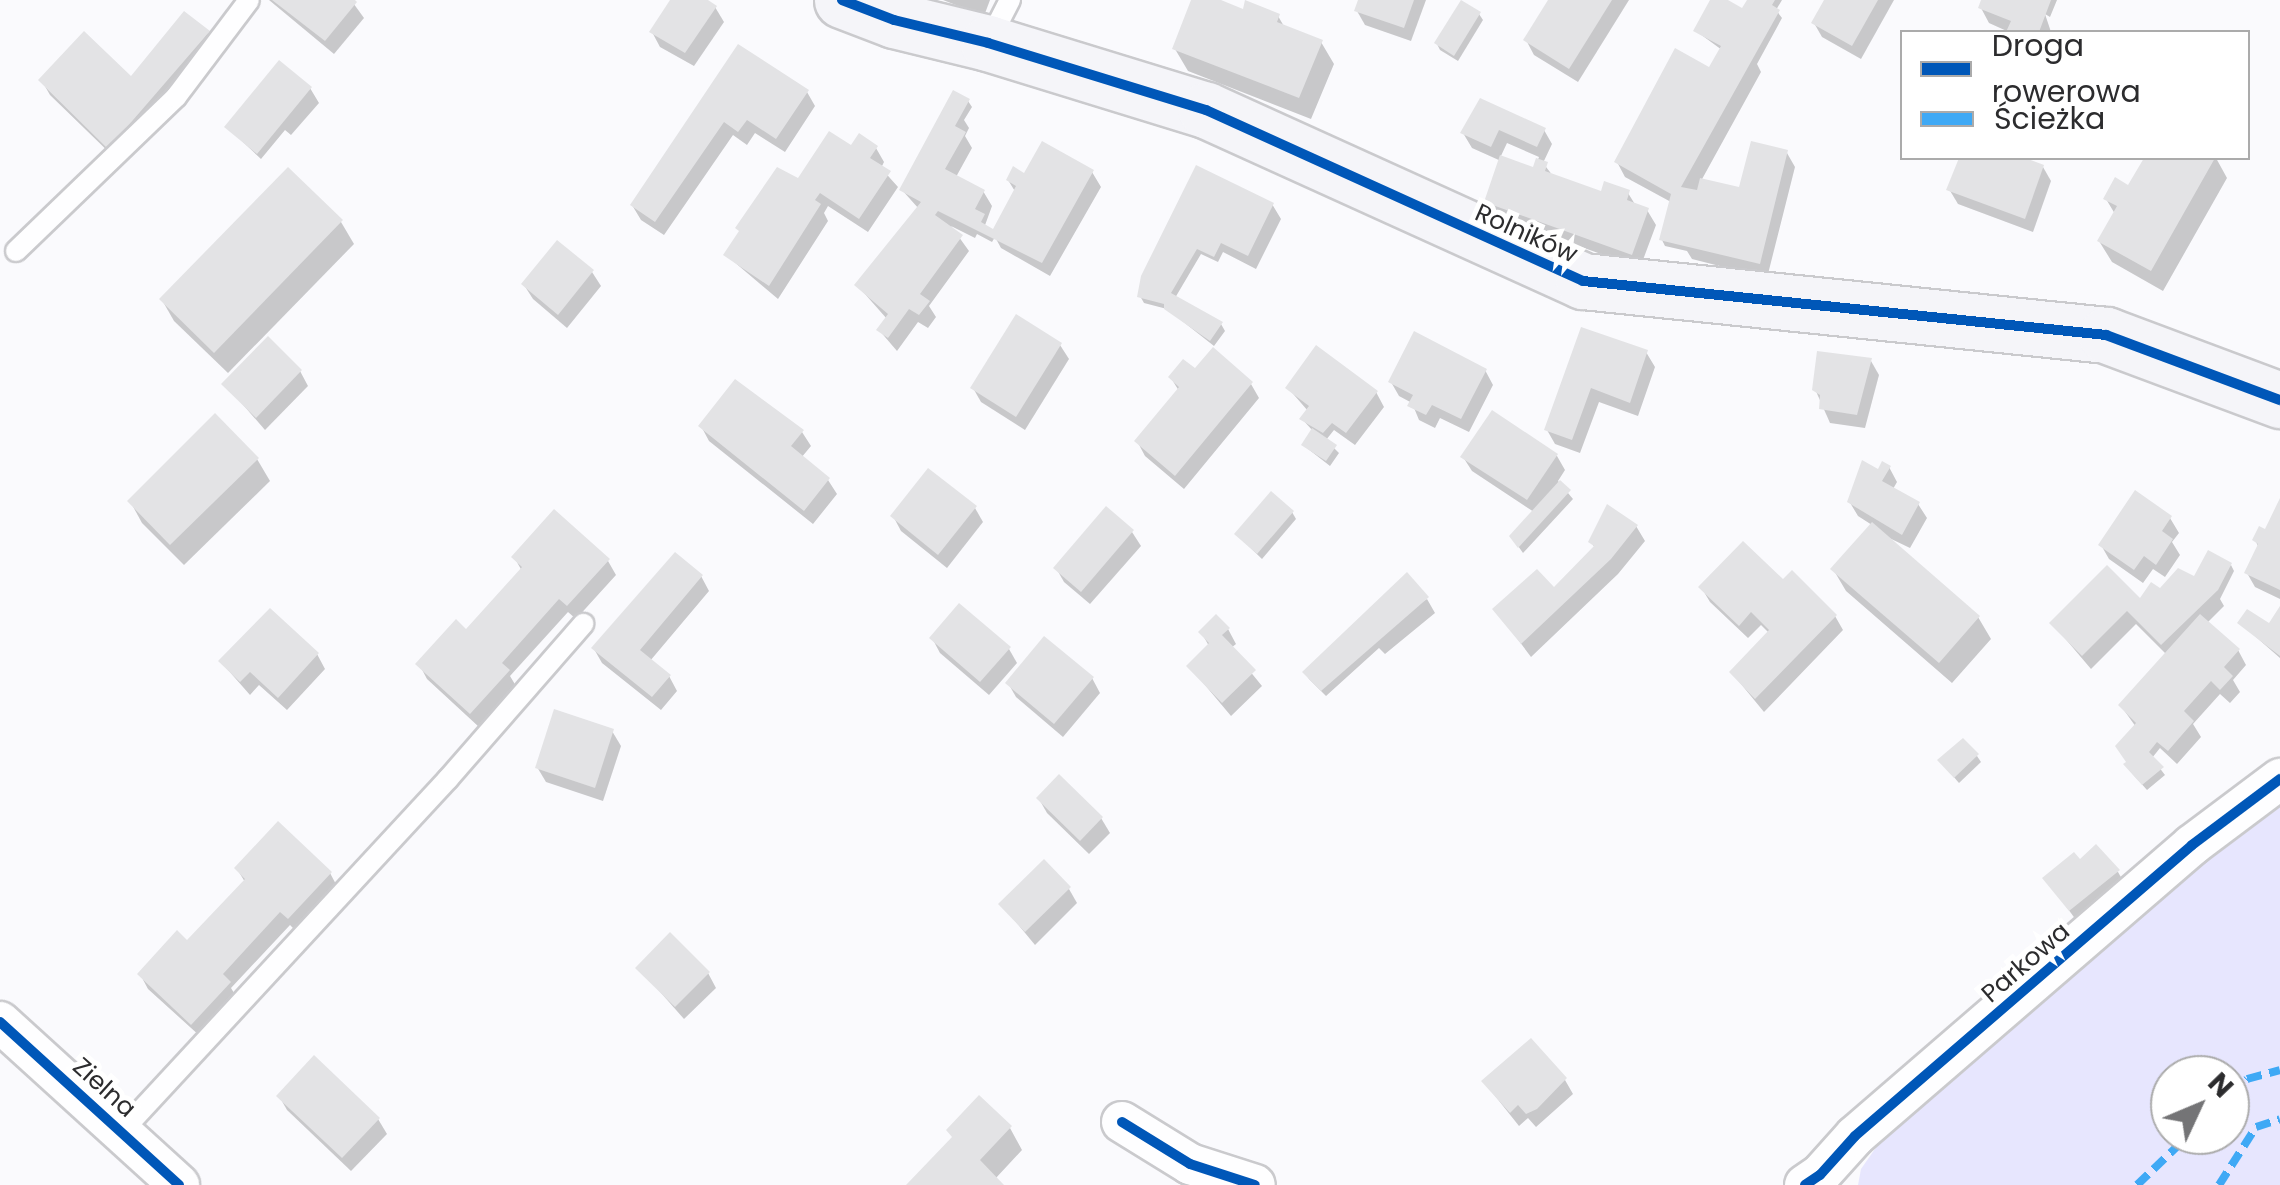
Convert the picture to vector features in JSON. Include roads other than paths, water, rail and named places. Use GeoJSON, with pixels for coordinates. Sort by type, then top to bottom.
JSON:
{"type":"FeatureCollection","features":[{"type":"Feature","properties":{"kind":"street","name":"Rolników"},"geometry":{"type":"LineString","coordinates":[[842,0],[894,20],[999,22],[1206,110],[1582,282],[2106,335],[2280,400]]}},
{"type":"Feature","properties":{"kind":"street","name":"Parkowa"},"geometry":{"type":"LineString","coordinates":[[1816,1182],[1855,1136],[2177,858],[2280,779]]}},
{"type":"Feature","properties":{"kind":"street","name":"Zielna"},"geometry":{"type":"LineString","coordinates":[[0,1022],[179,1185]]}},
{"type":"Feature","properties":{"kind":"street"},"geometry":{"type":"LineString","coordinates":[[1122,1122],[1190,1164],[1255,1185]]}},
{"type":"Feature","properties":{"kind":"lane"},"geometry":{"type":"LineString","coordinates":[[16,251],[176,97],[249,0]]}},
{"type":"Feature","properties":{"kind":"lane"},"geometry":{"type":"LineString","coordinates":[[122,1131],[448,778],[584,624]]}}]}
